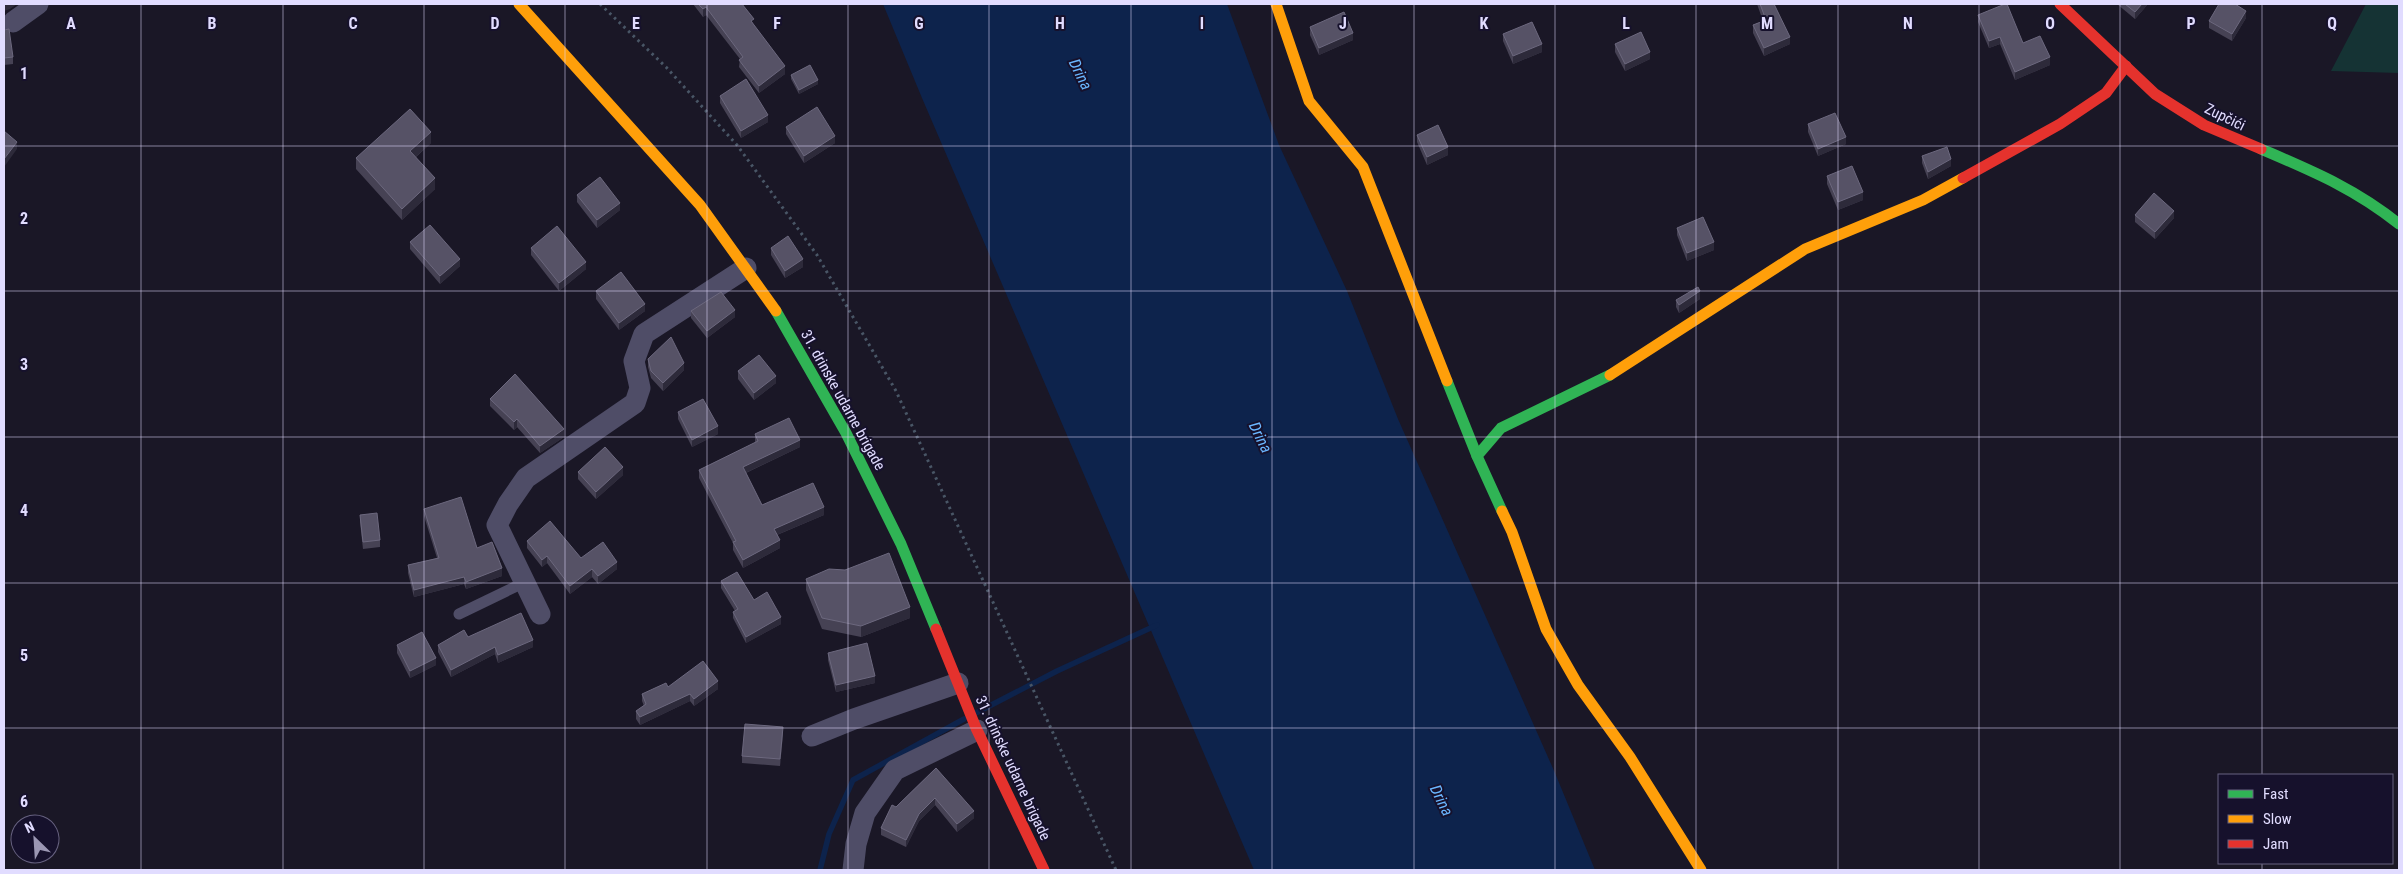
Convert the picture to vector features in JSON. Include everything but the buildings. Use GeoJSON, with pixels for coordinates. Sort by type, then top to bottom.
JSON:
{"type":"FeatureCollection","features":[{"type":"Feature","properties":{"kind":"street"},"geometry":{"type":"LineString","coordinates":[[13,22],[38,4]]}},
{"type":"Feature","properties":{"kind":"street","name":"31. drinske udarne brigade"},"geometry":{"type":"LineString","coordinates":[[520,4],[700,205],[780,317],[846,433],[900,544],[976,729],[1044,870]]}},
{"type":"Feature","properties":{"kind":"street"},"geometry":{"type":"LineString","coordinates":[[1276,4],[1310,101],[1363,167],[1478,456],[1512,532],[1546,629],[1578,685],[1630,757],[1701,870]]}},
{"type":"Feature","properties":{"kind":"street","name":"Zupčići"},"geometry":{"type":"LineString","coordinates":[[2060,4],[2155,94],[2204,125],[2335,181],[2379,208],[2399,224]]}},
{"type":"Feature","properties":{"kind":"street"},"geometry":{"type":"LineString","coordinates":[[1478,456],[1501,428],[1620,370],[1805,249],[1923,200],[2060,124],[2106,93],[2126,66]]}},
{"type":"Feature","properties":{"kind":"street"},"geometry":{"type":"LineString","coordinates":[[540,614],[497,525],[521,484],[526,478],[635,403],[640,388],[634,361],[644,334],[746,268]]}},
{"type":"Feature","properties":{"kind":"street"},"geometry":{"type":"LineString","coordinates":[[812,736],[854,719],[958,683]]}},
{"type":"Feature","properties":{"kind":"street"},"geometry":{"type":"LineString","coordinates":[[853,870],[856,844],[865,813],[895,770],[976,729]]}},
{"type":"Feature","properties":{"kind":"lane"},"geometry":{"type":"LineString","coordinates":[[459,614],[525,582]]}},
{"type":"Feature","properties":{"kind":"path"},"geometry":{"type":"LineString","coordinates":[[600,4],[666,67],[737,145],[817,255],[896,391],[1116,870]]}},
{"type":"Feature","properties":{"kind":"green space"},"geometry":{"type":"Polygon","coordinates":[[[2366,4],[2399,4],[2399,73],[2331,71],[2366,4]]]}},
{"type":"Feature","properties":{"kind":"water","name":"Drina"},"geometry":{"type":"Polygon","coordinates":[[[883,4],[1227,4],[1279,145],[1347,291],[1398,419],[1555,773],[1595,870],[1254,870],[883,4]]]}},
{"type":"Feature","properties":{"kind":"waterway"},"geometry":{"type":"LineString","coordinates":[[976,713],[1057,671],[1157,625]]}},
{"type":"Feature","properties":{"kind":"waterway"},"geometry":{"type":"LineString","coordinates":[[820,870],[829,834],[853,780],[964,719]]}},
{"type":"Feature","properties":{"kind":"traffic: fast"},"geometry":{"type":"LineString","coordinates":[[2261,149],[2349,190],[2399,224]]}},
{"type":"Feature","properties":{"kind":"traffic: fast"},"geometry":{"type":"LineString","coordinates":[[776,311],[846,433],[901,544],[936,629]]}},
{"type":"Feature","properties":{"kind":"traffic: fast"},"geometry":{"type":"LineString","coordinates":[[1502,511],[1477,456],[1501,428],[1610,375]]}},
{"type":"Feature","properties":{"kind":"traffic: fast"},"geometry":{"type":"LineString","coordinates":[[1447,381],[1477,456]]}},
{"type":"Feature","properties":{"kind":"traffic: slow"},"geometry":{"type":"LineString","coordinates":[[519,4],[700,205],[776,311]]}},
{"type":"Feature","properties":{"kind":"traffic: slow"},"geometry":{"type":"LineString","coordinates":[[1276,4],[1309,101],[1363,167],[1447,381]]}},
{"type":"Feature","properties":{"kind":"traffic: slow"},"geometry":{"type":"LineString","coordinates":[[1610,375],[1805,249],[1923,200],[1963,178]]}},
{"type":"Feature","properties":{"kind":"traffic: slow"},"geometry":{"type":"LineString","coordinates":[[1502,511],[1512,532],[1546,629],[1578,685],[1630,757],[1701,870]]}},
{"type":"Feature","properties":{"kind":"traffic: jam"},"geometry":{"type":"LineString","coordinates":[[2060,4],[2155,94],[2204,125],[2261,149]]}},
{"type":"Feature","properties":{"kind":"traffic: jam"},"geometry":{"type":"LineString","coordinates":[[1963,178],[2060,124],[2106,93],[2126,66]]}},
{"type":"Feature","properties":{"kind":"traffic: jam"},"geometry":{"type":"LineString","coordinates":[[936,629],[976,728],[1044,870]]}}]}
